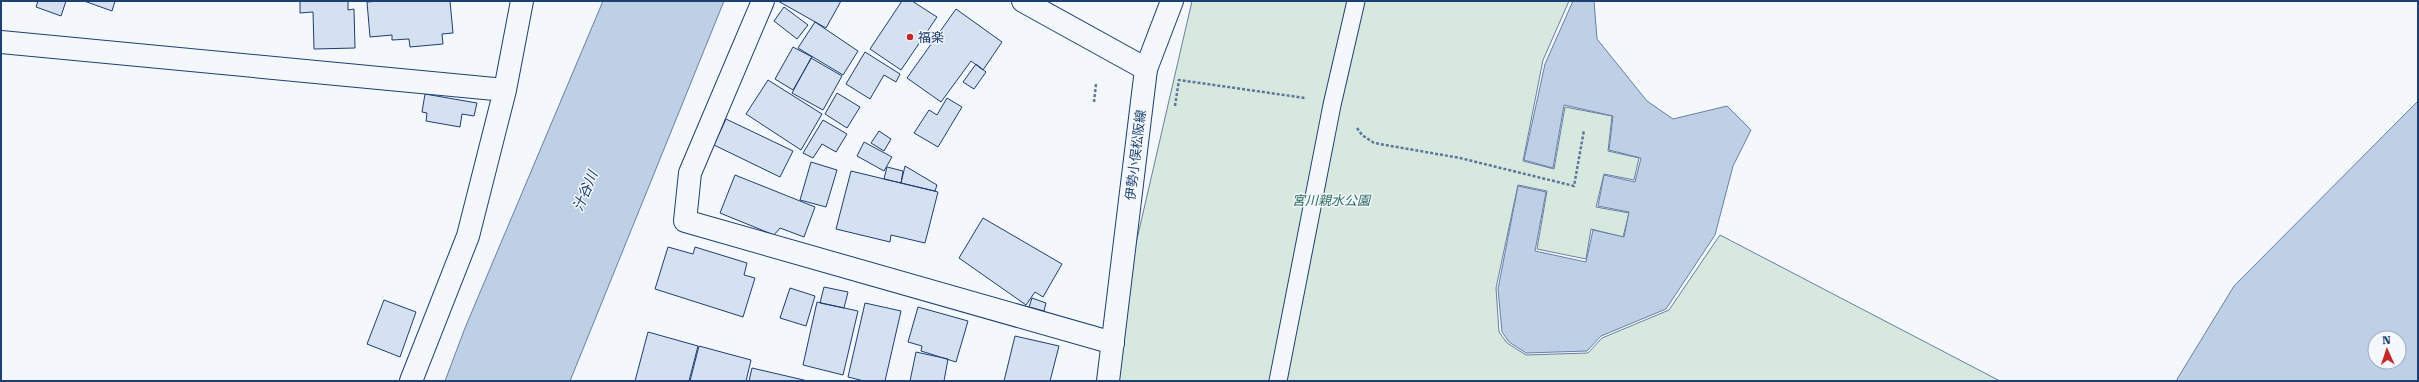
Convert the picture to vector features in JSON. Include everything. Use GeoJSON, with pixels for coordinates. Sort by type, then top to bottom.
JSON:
{"type":"FeatureCollection","features":[{"type":"Feature","properties":{"kind":"street"},"geometry":{"type":"LineString","coordinates":[[411,381],[468,236],[505,90],[522,1]]}},
{"type":"Feature","properties":{"kind":"street"},"geometry":{"type":"LineString","coordinates":[[762,1],[690,174],[685,220],[1113,343]]}},
{"type":"Feature","properties":{"kind":"street"},"geometry":{"type":"LineString","coordinates":[[1023,1],[1146,68]]}},
{"type":"Feature","properties":{"kind":"street","name":"伊勢小俣松阪線"},"geometry":{"type":"LineString","coordinates":[[1108,381],[1146,68],[1172,1]]}},
{"type":"Feature","properties":{"kind":"street"},"geometry":{"type":"LineString","coordinates":[[1,42],[505,90]]}},
{"type":"Feature","properties":{"kind":"lane"},"geometry":{"type":"LineString","coordinates":[[1278,381],[1332,105],[1356,1]]}},
{"type":"Feature","properties":{"kind":"path"},"geometry":{"type":"LineString","coordinates":[[1174,111],[1179,80],[1305,98],[1343,109],[1362,135],[1374,143],[1460,158],[1574,186],[1584,130]]}},
{"type":"Feature","properties":{"kind":"path"},"geometry":{"type":"LineString","coordinates":[[1094,102],[1096,84]]}},
{"type":"Feature","properties":{"kind":"green space","name":"宮川親水公園"},"geometry":{"type":"Polygon","coordinates":[[[1192,1],[1569,1],[1543,60],[1523,161],[1554,169],[1565,107],[1612,116],[1608,151],[1639,158],[1634,180],[1604,174],[1596,207],[1629,213],[1623,237],[1591,229],[1586,259],[1537,249],[1547,191],[1518,185],[1496,288],[1499,332],[1507,343],[1526,355],[1588,353],[1602,338],[1669,310],[1720,235],[2000,381],[1108,381],[1113,343],[1192,1]]]}},
{"type":"Feature","properties":{"kind":"water","name":"汁谷川"},"geometry":{"type":"Polygon","coordinates":[[[603,1],[724,1],[570,381],[445,381],[465,328],[603,1]]]}},
{"type":"Feature","properties":{"kind":"water"},"geometry":{"type":"Polygon","coordinates":[[[1573,1],[1594,1],[1597,39],[1647,101],[1673,119],[1727,106],[1751,130],[1733,166],[1715,235],[1666,309],[1601,336],[1587,351],[1526,353],[1509,342],[1502,332],[1498,289],[1518,186],[1546,192],[1535,251],[1586,262],[1593,230],[1624,237],[1629,212],[1598,206],[1604,175],[1635,182],[1641,158],[1609,150],[1613,116],[1564,105],[1553,168],[1524,160],[1545,64],[1573,1]]]}},
{"type":"Feature","properties":{"kind":"water"},"geometry":{"type":"Polygon","coordinates":[[[2418,101],[2418,381],[2176,381],[2234,286],[2418,101]]]}},
{"type":"Feature","properties":{"kind":"building"},"geometry":{"type":"Polygon","coordinates":[[[38,1],[66,1],[61,16],[36,7],[38,1]]]}},
{"type":"Feature","properties":{"kind":"building"},"geometry":{"type":"Polygon","coordinates":[[[84,1],[115,1],[112,11],[84,1]]]}},
{"type":"Feature","properties":{"kind":"building"},"geometry":{"type":"Polygon","coordinates":[[[300,1],[348,1],[348,10],[354,9],[355,48],[314,49],[313,12],[300,13],[300,1]]]}},
{"type":"Feature","properties":{"kind":"building"},"geometry":{"type":"Polygon","coordinates":[[[450,1],[453,33],[442,34],[443,44],[410,47],[409,39],[392,40],[392,35],[370,37],[367,2],[450,1]]]}},
{"type":"Feature","properties":{"kind":"building"},"geometry":{"type":"Polygon","coordinates":[[[778,1],[841,1],[826,28],[778,1]]]}},
{"type":"Feature","properties":{"kind":"building"},"geometry":{"type":"Polygon","coordinates":[[[902,1],[912,1],[937,17],[901,70],[870,49],[902,1]]]}},
{"type":"Feature","properties":{"kind":"building"},"geometry":{"type":"Polygon","coordinates":[[[784,7],[808,25],[797,39],[774,21],[784,7]]]}},
{"type":"Feature","properties":{"kind":"building"},"geometry":{"type":"Polygon","coordinates":[[[956,9],[1002,42],[983,70],[971,61],[941,102],[907,78],[956,9]]]}},
{"type":"Feature","properties":{"kind":"building"},"geometry":{"type":"Polygon","coordinates":[[[815,22],[858,51],[843,75],[798,48],[815,22]]]}},
{"type":"Feature","properties":{"kind":"building"},"geometry":{"type":"Polygon","coordinates":[[[793,47],[812,57],[793,90],[775,79],[793,47]]]}},
{"type":"Feature","properties":{"kind":"building"},"geometry":{"type":"Polygon","coordinates":[[[865,52],[900,74],[896,82],[884,75],[870,99],[846,84],[865,52]]]}},
{"type":"Feature","properties":{"kind":"building"},"geometry":{"type":"Polygon","coordinates":[[[811,58],[842,76],[823,110],[792,93],[811,58]]]}},
{"type":"Feature","properties":{"kind":"building"},"geometry":{"type":"Polygon","coordinates":[[[976,64],[986,72],[974,89],[963,82],[976,64]]]}},
{"type":"Feature","properties":{"kind":"building"},"geometry":{"type":"Polygon","coordinates":[[[768,80],[822,114],[801,150],[746,114],[768,80]]]}},
{"type":"Feature","properties":{"kind":"building"},"geometry":{"type":"Polygon","coordinates":[[[837,93],[860,107],[847,128],[825,114],[837,93]]]}},
{"type":"Feature","properties":{"kind":"building"},"geometry":{"type":"Polygon","coordinates":[[[425,94],[477,103],[474,116],[462,114],[460,127],[426,121],[427,113],[422,112],[425,94]]]}},
{"type":"Feature","properties":{"kind":"building"},"geometry":{"type":"Polygon","coordinates":[[[947,98],[962,107],[938,147],[914,133],[929,110],[937,115],[947,98]]]}},
{"type":"Feature","properties":{"kind":"building"},"geometry":{"type":"Polygon","coordinates":[[[726,119],[793,151],[780,177],[714,145],[726,119]]]}},
{"type":"Feature","properties":{"kind":"building"},"geometry":{"type":"Polygon","coordinates":[[[823,120],[847,134],[836,152],[822,144],[813,158],[803,153],[823,120]]]}},
{"type":"Feature","properties":{"kind":"building"},"geometry":{"type":"Polygon","coordinates":[[[879,131],[891,139],[884,151],[871,143],[879,131]]]}},
{"type":"Feature","properties":{"kind":"building"},"geometry":{"type":"Polygon","coordinates":[[[864,142],[892,157],[884,171],[857,156],[864,142]]]}},
{"type":"Feature","properties":{"kind":"building"},"geometry":{"type":"Polygon","coordinates":[[[811,162],[837,170],[826,207],[800,200],[811,162]]]}},
{"type":"Feature","properties":{"kind":"building"},"geometry":{"type":"Polygon","coordinates":[[[905,166],[937,185],[935,191],[901,183],[905,166]]]}},
{"type":"Feature","properties":{"kind":"building"},"geometry":{"type":"Polygon","coordinates":[[[887,167],[903,171],[901,183],[884,179],[887,167]]]}},
{"type":"Feature","properties":{"kind":"building"},"geometry":{"type":"Polygon","coordinates":[[[851,171],[938,192],[925,243],[891,235],[890,242],[836,229],[851,171]]]}},
{"type":"Feature","properties":{"kind":"building"},"geometry":{"type":"Polygon","coordinates":[[[735,175],[815,207],[804,237],[780,228],[774,235],[720,213],[735,175]]]}},
{"type":"Feature","properties":{"kind":"building"},"geometry":{"type":"Polygon","coordinates":[[[983,218],[1062,264],[1043,297],[1035,292],[1026,305],[959,258],[983,218]]]}},
{"type":"Feature","properties":{"kind":"building"},"geometry":{"type":"Polygon","coordinates":[[[668,247],[693,254],[695,247],[747,263],[744,275],[755,278],[743,317],[655,289],[668,247]]]}},
{"type":"Feature","properties":{"kind":"building"},"geometry":{"type":"Polygon","coordinates":[[[824,287],[848,292],[844,308],[820,303],[824,287]]]}},
{"type":"Feature","properties":{"kind":"building"},"geometry":{"type":"Polygon","coordinates":[[[790,288],[815,296],[806,326],[780,318],[790,288]]]}},
{"type":"Feature","properties":{"kind":"building"},"geometry":{"type":"Polygon","coordinates":[[[1032,298],[1046,303],[1044,311],[1029,307],[1032,298]]]}},
{"type":"Feature","properties":{"kind":"building"},"geometry":{"type":"Polygon","coordinates":[[[384,300],[416,312],[400,357],[367,344],[384,300]]]}},
{"type":"Feature","properties":{"kind":"building"},"geometry":{"type":"Polygon","coordinates":[[[817,302],[858,311],[843,375],[803,365],[817,302]]]}},
{"type":"Feature","properties":{"kind":"building"},"geometry":{"type":"Polygon","coordinates":[[[865,303],[901,311],[885,381],[864,381],[848,377],[865,303]]]}},
{"type":"Feature","properties":{"kind":"building"},"geometry":{"type":"Polygon","coordinates":[[[918,307],[968,321],[956,362],[921,351],[922,346],[908,342],[918,307]]]}},
{"type":"Feature","properties":{"kind":"building"},"geometry":{"type":"Polygon","coordinates":[[[648,332],[698,346],[689,381],[635,381],[648,332]]]}},
{"type":"Feature","properties":{"kind":"building"},"geometry":{"type":"Polygon","coordinates":[[[1015,336],[1059,346],[1050,381],[1004,381],[1015,336]]]}},
{"type":"Feature","properties":{"kind":"building"},"geometry":{"type":"Polygon","coordinates":[[[699,346],[751,360],[746,381],[690,381],[699,346]]]}},
{"type":"Feature","properties":{"kind":"building"},"geometry":{"type":"Polygon","coordinates":[[[916,352],[948,359],[944,381],[910,381],[916,352]]]}},
{"type":"Feature","properties":{"kind":"building"},"geometry":{"type":"Polygon","coordinates":[[[752,368],[808,381],[749,381],[752,368]]]}},
{"type":"Feature","properties":{"kind":"place","name":"福楽"},"geometry":{"type":"Point","coordinates":[910,37]}}]}
